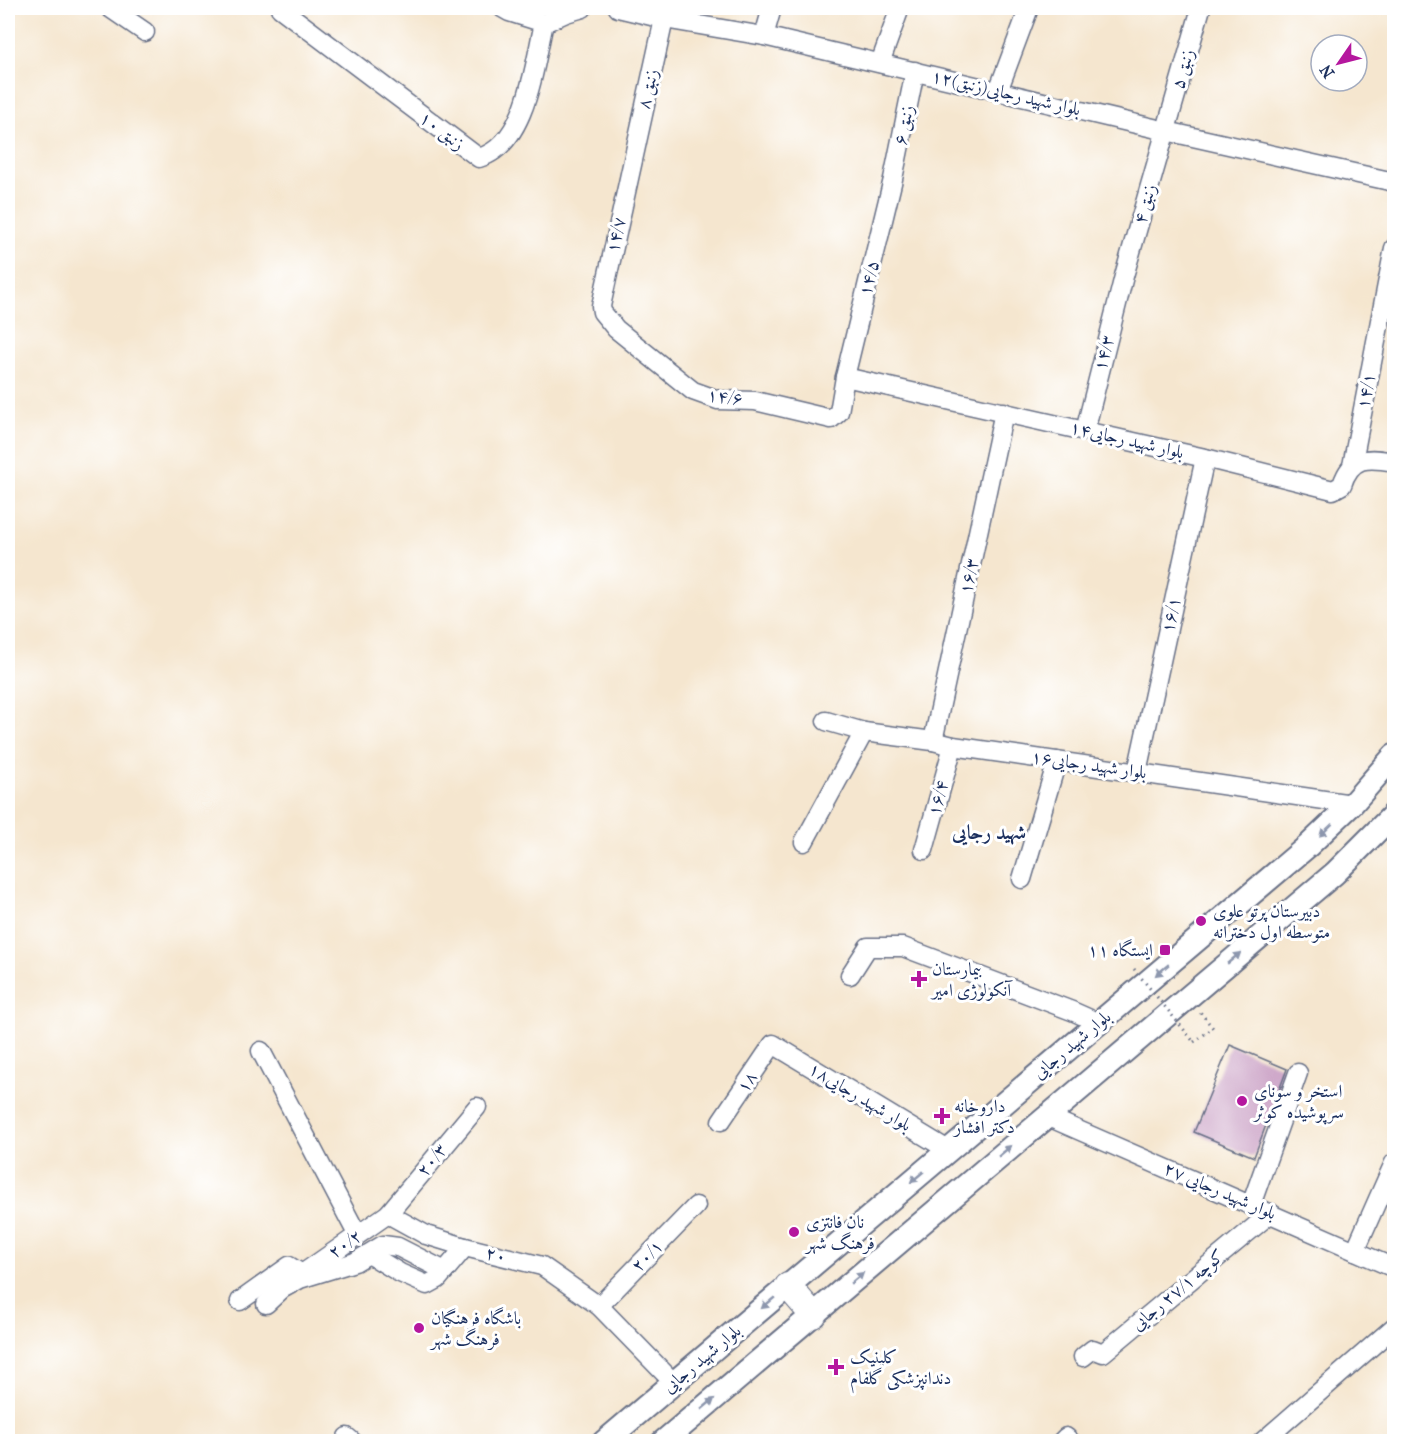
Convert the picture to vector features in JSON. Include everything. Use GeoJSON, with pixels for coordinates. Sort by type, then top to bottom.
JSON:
{"type":"FeatureCollection","features":[{"type":"Feature","properties":{"kind":"highway"},"geometry":{"type":"LineString","coordinates":[[788,1286],[813,1315]]}},
{"type":"Feature","properties":{"kind":"main road","name":"بلوار شهید رجایی"},"geometry":{"type":"LineString","coordinates":[[604,1442],[1309,845],[1352,804],[1395,756]]}},
{"type":"Feature","properties":{"kind":"main road"},"geometry":{"type":"LineString","coordinates":[[663,1442],[1335,873],[1395,814]]}},
{"type":"Feature","properties":{"kind":"street"},"geometry":{"type":"LineString","coordinates":[[110,8],[145,32]]}},
{"type":"Feature","properties":{"kind":"street","name":"زنبق ۱۰"},"geometry":{"type":"LineString","coordinates":[[280,8],[479,158],[501,147],[519,119],[544,24]]}},
{"type":"Feature","properties":{"kind":"street"},"geometry":{"type":"LineString","coordinates":[[502,8],[544,24],[566,13],[583,8]]}},
{"type":"Feature","properties":{"kind":"street"},"geometry":{"type":"LineString","coordinates":[[764,36],[772,8]]}},
{"type":"Feature","properties":{"kind":"street"},"geometry":{"type":"LineString","coordinates":[[880,63],[900,8]]}},
{"type":"Feature","properties":{"kind":"street"},"geometry":{"type":"LineString","coordinates":[[998,90],[1029,8]]}},
{"type":"Feature","properties":{"kind":"street","name":"زنبق ۵"},"geometry":{"type":"LineString","coordinates":[[1166,131],[1201,8]]}},
{"type":"Feature","properties":{"kind":"street","name":"۱۲بلوار شهید رجایی(زنبق)"},"geometry":{"type":"LineString","coordinates":[[629,9],[664,20],[764,36],[1166,131],[1393,178]]}},
{"type":"Feature","properties":{"kind":"street","name":"زنبق ۸"},"geometry":{"type":"LineString","coordinates":[[633,158],[664,20]]}},
{"type":"Feature","properties":{"kind":"street","name":"زنبق ۶"},"geometry":{"type":"LineString","coordinates":[[893,179],[915,71]]}},
{"type":"Feature","properties":{"kind":"street","name":"زنبق ۴"},"geometry":{"type":"LineString","coordinates":[[1124,276],[1166,131]]}},
{"type":"Feature","properties":{"kind":"street","name":"۱۴/۷"},"geometry":{"type":"LineString","coordinates":[[602,312],[601,306],[633,158]]}},
{"type":"Feature","properties":{"kind":"street","name":"۱۴/۵"},"geometry":{"type":"LineString","coordinates":[[845,377],[893,179]]}},
{"type":"Feature","properties":{"kind":"street","name":"۱۴/۱"},"geometry":{"type":"LineString","coordinates":[[1352,466],[1395,248]]}},
{"type":"Feature","properties":{"kind":"street","name":"۱۴/۳"},"geometry":{"type":"LineString","coordinates":[[1085,431],[1124,276]]}},
{"type":"Feature","properties":{"kind":"street","name":"۱۴/۶"},"geometry":{"type":"LineString","coordinates":[[602,312],[616,329],[638,348],[704,397],[718,400],[755,401],[831,419],[839,412],[845,377]]}},
{"type":"Feature","properties":{"kind":"street","name":"بلوار شهید رجایی۱۴"},"geometry":{"type":"LineString","coordinates":[[845,377],[1205,458],[1333,490],[1341,486],[1352,466]]}},
{"type":"Feature","properties":{"kind":"street","name":"۱۶/۳"},"geometry":{"type":"LineString","coordinates":[[933,741],[1004,412]]}},
{"type":"Feature","properties":{"kind":"street","name":"۱۶/۱"},"geometry":{"type":"LineString","coordinates":[[1137,772],[1205,458]]}},
{"type":"Feature","properties":{"kind":"street"},"geometry":{"type":"LineString","coordinates":[[1352,466],[1361,460],[1371,458],[1395,462]]}},
{"type":"Feature","properties":{"kind":"street","name":"بلوار شهید رجایی۱۶"},"geometry":{"type":"LineString","coordinates":[[826,721],[864,732],[1352,804]]}},
{"type":"Feature","properties":{"kind":"street"},"geometry":{"type":"LineString","coordinates":[[804,842],[864,732]]}},
{"type":"Feature","properties":{"kind":"street","name":"۱۶/۴"},"geometry":{"type":"LineString","coordinates":[[924,850],[953,746]]}},
{"type":"Feature","properties":{"kind":"street"},"geometry":{"type":"LineString","coordinates":[[1022,879],[1057,761]]}},
{"type":"Feature","properties":{"kind":"street"},"geometry":{"type":"LineString","coordinates":[[850,975],[868,947],[903,946],[1099,1023]]}},
{"type":"Feature","properties":{"kind":"street","name":"بلوار شهید رجایی۱۸"},"geometry":{"type":"LineString","coordinates":[[773,1044],[948,1150]]}},
{"type":"Feature","properties":{"kind":"street","name":"۱۸"},"geometry":{"type":"LineString","coordinates":[[721,1120],[773,1044]]}},
{"type":"Feature","properties":{"kind":"street"},"geometry":{"type":"LineString","coordinates":[[261,1051],[357,1234]]}},
{"type":"Feature","properties":{"kind":"street"},"geometry":{"type":"LineString","coordinates":[[1251,1204],[1298,1073]]}},
{"type":"Feature","properties":{"kind":"street","name":"۲۰/۳"},"geometry":{"type":"LineString","coordinates":[[388,1214],[477,1107]]}},
{"type":"Feature","properties":{"kind":"street","name":"۲۷ بلوار شهید رجایی"},"geometry":{"type":"LineString","coordinates":[[1046,1116],[1395,1268]]}},
{"type":"Feature","properties":{"kind":"street"},"geometry":{"type":"LineString","coordinates":[[1355,1251],[1395,1163]]}},
{"type":"Feature","properties":{"kind":"street","name":"۲۰/۱"},"geometry":{"type":"LineString","coordinates":[[599,1306],[696,1206]]}},
{"type":"Feature","properties":{"kind":"street","name":"کوچه ۲۷/۱ رجایی"},"geometry":{"type":"LineString","coordinates":[[1083,1357],[1093,1350],[1103,1353],[1271,1213]]}},
{"type":"Feature","properties":{"kind":"street","name":"۲۰/۲"},"geometry":{"type":"LineString","coordinates":[[240,1301],[288,1266],[302,1274],[388,1214]]}},
{"type":"Feature","properties":{"kind":"street","name":"۲۰"},"geometry":{"type":"LineString","coordinates":[[388,1214],[426,1235],[542,1266],[599,1306],[674,1383]]}},
{"type":"Feature","properties":{"kind":"street"},"geometry":{"type":"LineString","coordinates":[[266,1304],[282,1289],[300,1279],[355,1262],[383,1245],[413,1254],[445,1271],[465,1247]]}},
{"type":"Feature","properties":{"kind":"street"},"geometry":{"type":"LineString","coordinates":[[1262,1442],[1395,1327]]}},
{"type":"Feature","properties":{"kind":"path"},"geometry":{"type":"LineString","coordinates":[[1134,969],[1194,1042],[1213,1028]]}},
{"type":"Feature","properties":{"kind":"building","name":"استخر و سونای سرپوشیده کوثر"},"geometry":{"type":"Polygon","coordinates":[[[1230,1045],[1287,1069],[1254,1157],[1194,1132],[1230,1045]]]}},
{"type":"Feature","properties":{"kind":"place","name":"دبیرستان پرتو علوی متوسطه اول دخترانه"},"geometry":{"type":"Point","coordinates":[1201,921]}},
{"type":"Feature","properties":{"kind":"place","name":"ایستگاه ۱۱"},"geometry":{"type":"Point","coordinates":[1165,950]}},
{"type":"Feature","properties":{"kind":"place","name":"بیمارستان آنکولوژی امیر"},"geometry":{"type":"Point","coordinates":[919,979]}},
{"type":"Feature","properties":{"kind":"place","name":"استخر و سونای سرپوشیده کوثر"},"geometry":{"type":"Point","coordinates":[1242,1101]}},
{"type":"Feature","properties":{"kind":"place","name":"داروخانه دکتر افشار"},"geometry":{"type":"Point","coordinates":[942,1116]}},
{"type":"Feature","properties":{"kind":"place","name":"نان فانتزی فرهنگ شهر"},"geometry":{"type":"Point","coordinates":[794,1232]}},
{"type":"Feature","properties":{"kind":"place","name":"باشگاه فرهنگیان فرهنگ شهر"},"geometry":{"type":"Point","coordinates":[419,1328]}},
{"type":"Feature","properties":{"kind":"place","name":"کلینیک دندانپزشکی گلفام"},"geometry":{"type":"Point","coordinates":[836,1367]}},
{"type":"Feature","properties":{"kind":"district","name":"شهید رجایی"},"geometry":{"type":"Point","coordinates":[989,832]}}]}
